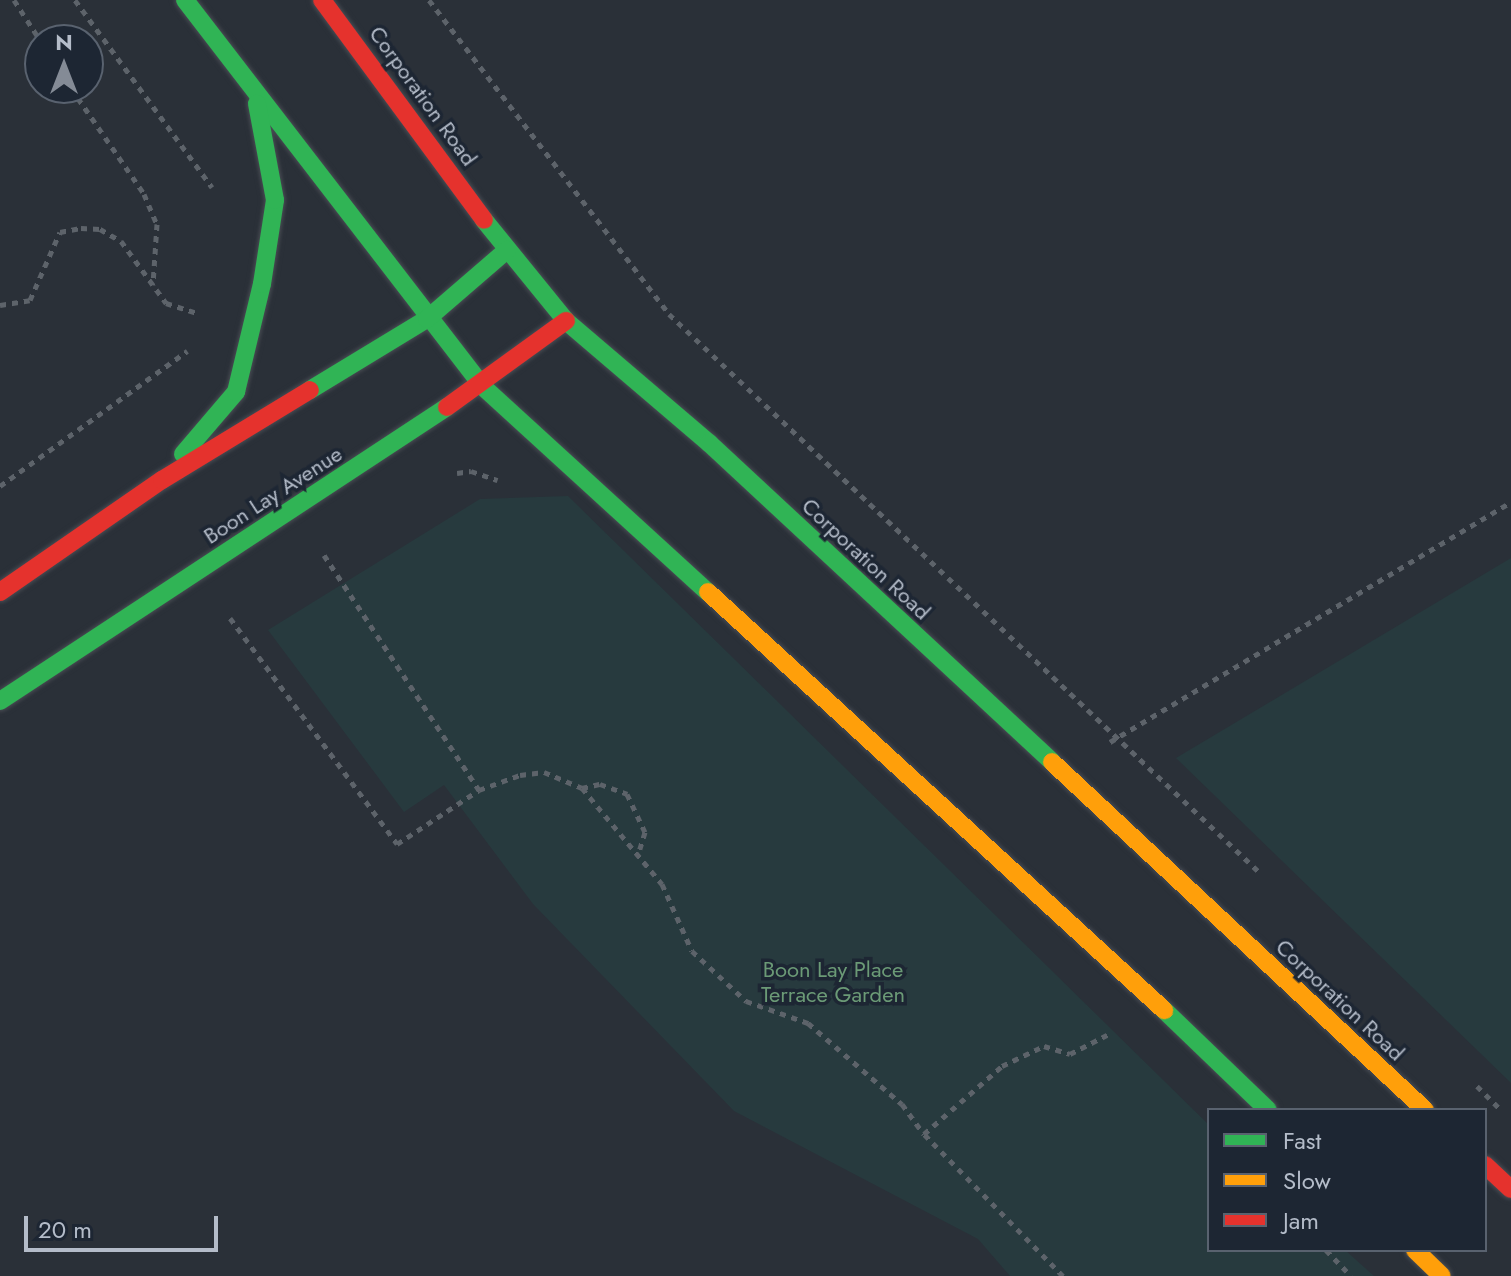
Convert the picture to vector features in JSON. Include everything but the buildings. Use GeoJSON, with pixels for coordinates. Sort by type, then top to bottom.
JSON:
{"type":"FeatureCollection","features":[{"type":"Feature","properties":{"kind":"main road"},"geometry":{"type":"LineString","coordinates":[[185,0],[255,98],[481,385],[1107,956],[1266,1108]]}},
{"type":"Feature","properties":{"kind":"main road","name":"Corporation Road"},"geometry":{"type":"LineString","coordinates":[[322,0],[507,250],[566,321],[709,443],[1058,773],[1423,1108]]}},
{"type":"Feature","properties":{"kind":"main road"},"geometry":{"type":"LineString","coordinates":[[162,480],[236,392],[240,376],[275,200],[255,98]]}},
{"type":"Feature","properties":{"kind":"main road"},"geometry":{"type":"LineString","coordinates":[[0,592],[162,480],[427,319],[507,250]]}},
{"type":"Feature","properties":{"kind":"main road","name":"Boon Lay Avenue"},"geometry":{"type":"LineString","coordinates":[[0,701],[481,385],[566,321]]}},
{"type":"Feature","properties":{"kind":"main road"},"geometry":{"type":"LineString","coordinates":[[1487,1167],[1511,1189]]}},
{"type":"Feature","properties":{"kind":"main road"},"geometry":{"type":"LineString","coordinates":[[1417,1252],[1442,1276]]}},
{"type":"Feature","properties":{"kind":"path"},"geometry":{"type":"LineString","coordinates":[[14,0],[30,24]]}},
{"type":"Feature","properties":{"kind":"path"},"geometry":{"type":"LineString","coordinates":[[75,0],[221,200]]}},
{"type":"Feature","properties":{"kind":"path"},"geometry":{"type":"LineString","coordinates":[[429,0],[669,314],[1120,736],[1265,878]]}},
{"type":"Feature","properties":{"kind":"path"},"geometry":{"type":"LineString","coordinates":[[82,104],[144,194],[157,224],[153,285]]}},
{"type":"Feature","properties":{"kind":"path"},"geometry":{"type":"LineString","coordinates":[[0,305],[30,300],[60,232],[81,228],[100,229],[121,241],[166,303],[201,314]]}},
{"type":"Feature","properties":{"kind":"path"},"geometry":{"type":"LineString","coordinates":[[0,486],[198,343]]}},
{"type":"Feature","properties":{"kind":"path"},"geometry":{"type":"LineString","coordinates":[[1058,773],[1511,502]]}},
{"type":"Feature","properties":{"kind":"path"},"geometry":{"type":"LineString","coordinates":[[334,569],[479,790]]}},
{"type":"Feature","properties":{"kind":"path"},"geometry":{"type":"LineString","coordinates":[[232,621],[397,844],[479,790],[544,772],[582,788],[662,884],[692,951],[746,1001],[808,1023],[902,1104],[924,1134],[1063,1276]]}},
{"type":"Feature","properties":{"kind":"path"},"geometry":{"type":"LineString","coordinates":[[582,788],[600,784],[627,794],[645,832],[638,853]]}},
{"type":"Feature","properties":{"kind":"path"},"geometry":{"type":"LineString","coordinates":[[924,1134],[1002,1066],[1044,1046],[1070,1054],[1112,1033]]}},
{"type":"Feature","properties":{"kind":"path"},"geometry":{"type":"LineString","coordinates":[[1466,1076],[1511,1119]]}},
{"type":"Feature","properties":{"kind":"path"},"geometry":{"type":"LineString","coordinates":[[1328,1252],[1351,1276]]}},
{"type":"Feature","properties":{"kind":"green space","name":"Boon Lay Place Terrace Garden"},"geometry":{"type":"Polygon","coordinates":[[[568,496],[1207,1123],[1207,1252],[1347,1252],[1374,1276],[1010,1276],[978,1239],[734,1111],[533,904],[444,785],[404,812],[268,630],[480,499],[568,496]]]}},
{"type":"Feature","properties":{"kind":"green space"},"geometry":{"type":"Polygon","coordinates":[[[1511,558],[1511,1083],[1176,758],[1511,558]]]}},
{"type":"Feature","properties":{"kind":"traffic: fast"},"geometry":{"type":"LineString","coordinates":[[185,0],[481,385],[708,592]]}},
{"type":"Feature","properties":{"kind":"traffic: fast"},"geometry":{"type":"LineString","coordinates":[[183,454],[236,392],[262,284],[275,200],[257,104]]}},
{"type":"Feature","properties":{"kind":"traffic: fast"},"geometry":{"type":"LineString","coordinates":[[484,220],[566,321],[709,443],[1052,762]]}},
{"type":"Feature","properties":{"kind":"traffic: fast"},"geometry":{"type":"LineString","coordinates":[[310,390],[427,319],[507,250]]}},
{"type":"Feature","properties":{"kind":"traffic: fast"},"geometry":{"type":"LineString","coordinates":[[0,701],[447,407]]}},
{"type":"Feature","properties":{"kind":"traffic: fast"},"geometry":{"type":"LineString","coordinates":[[1164,1010],[1266,1108]]}},
{"type":"Feature","properties":{"kind":"traffic: slow"},"geometry":{"type":"LineString","coordinates":[[708,592],[1164,1010]]}},
{"type":"Feature","properties":{"kind":"traffic: slow"},"geometry":{"type":"LineString","coordinates":[[1052,762],[1423,1108]]}},
{"type":"Feature","properties":{"kind":"traffic: slow"},"geometry":{"type":"LineString","coordinates":[[1417,1252],[1442,1276]]}},
{"type":"Feature","properties":{"kind":"traffic: jam"},"geometry":{"type":"LineString","coordinates":[[322,0],[484,220]]}},
{"type":"Feature","properties":{"kind":"traffic: jam"},"geometry":{"type":"LineString","coordinates":[[447,407],[566,321]]}},
{"type":"Feature","properties":{"kind":"traffic: jam"},"geometry":{"type":"LineString","coordinates":[[0,592],[162,480],[310,390]]}},
{"type":"Feature","properties":{"kind":"traffic: jam"},"geometry":{"type":"LineString","coordinates":[[1487,1167],[1511,1189]]}}]}
